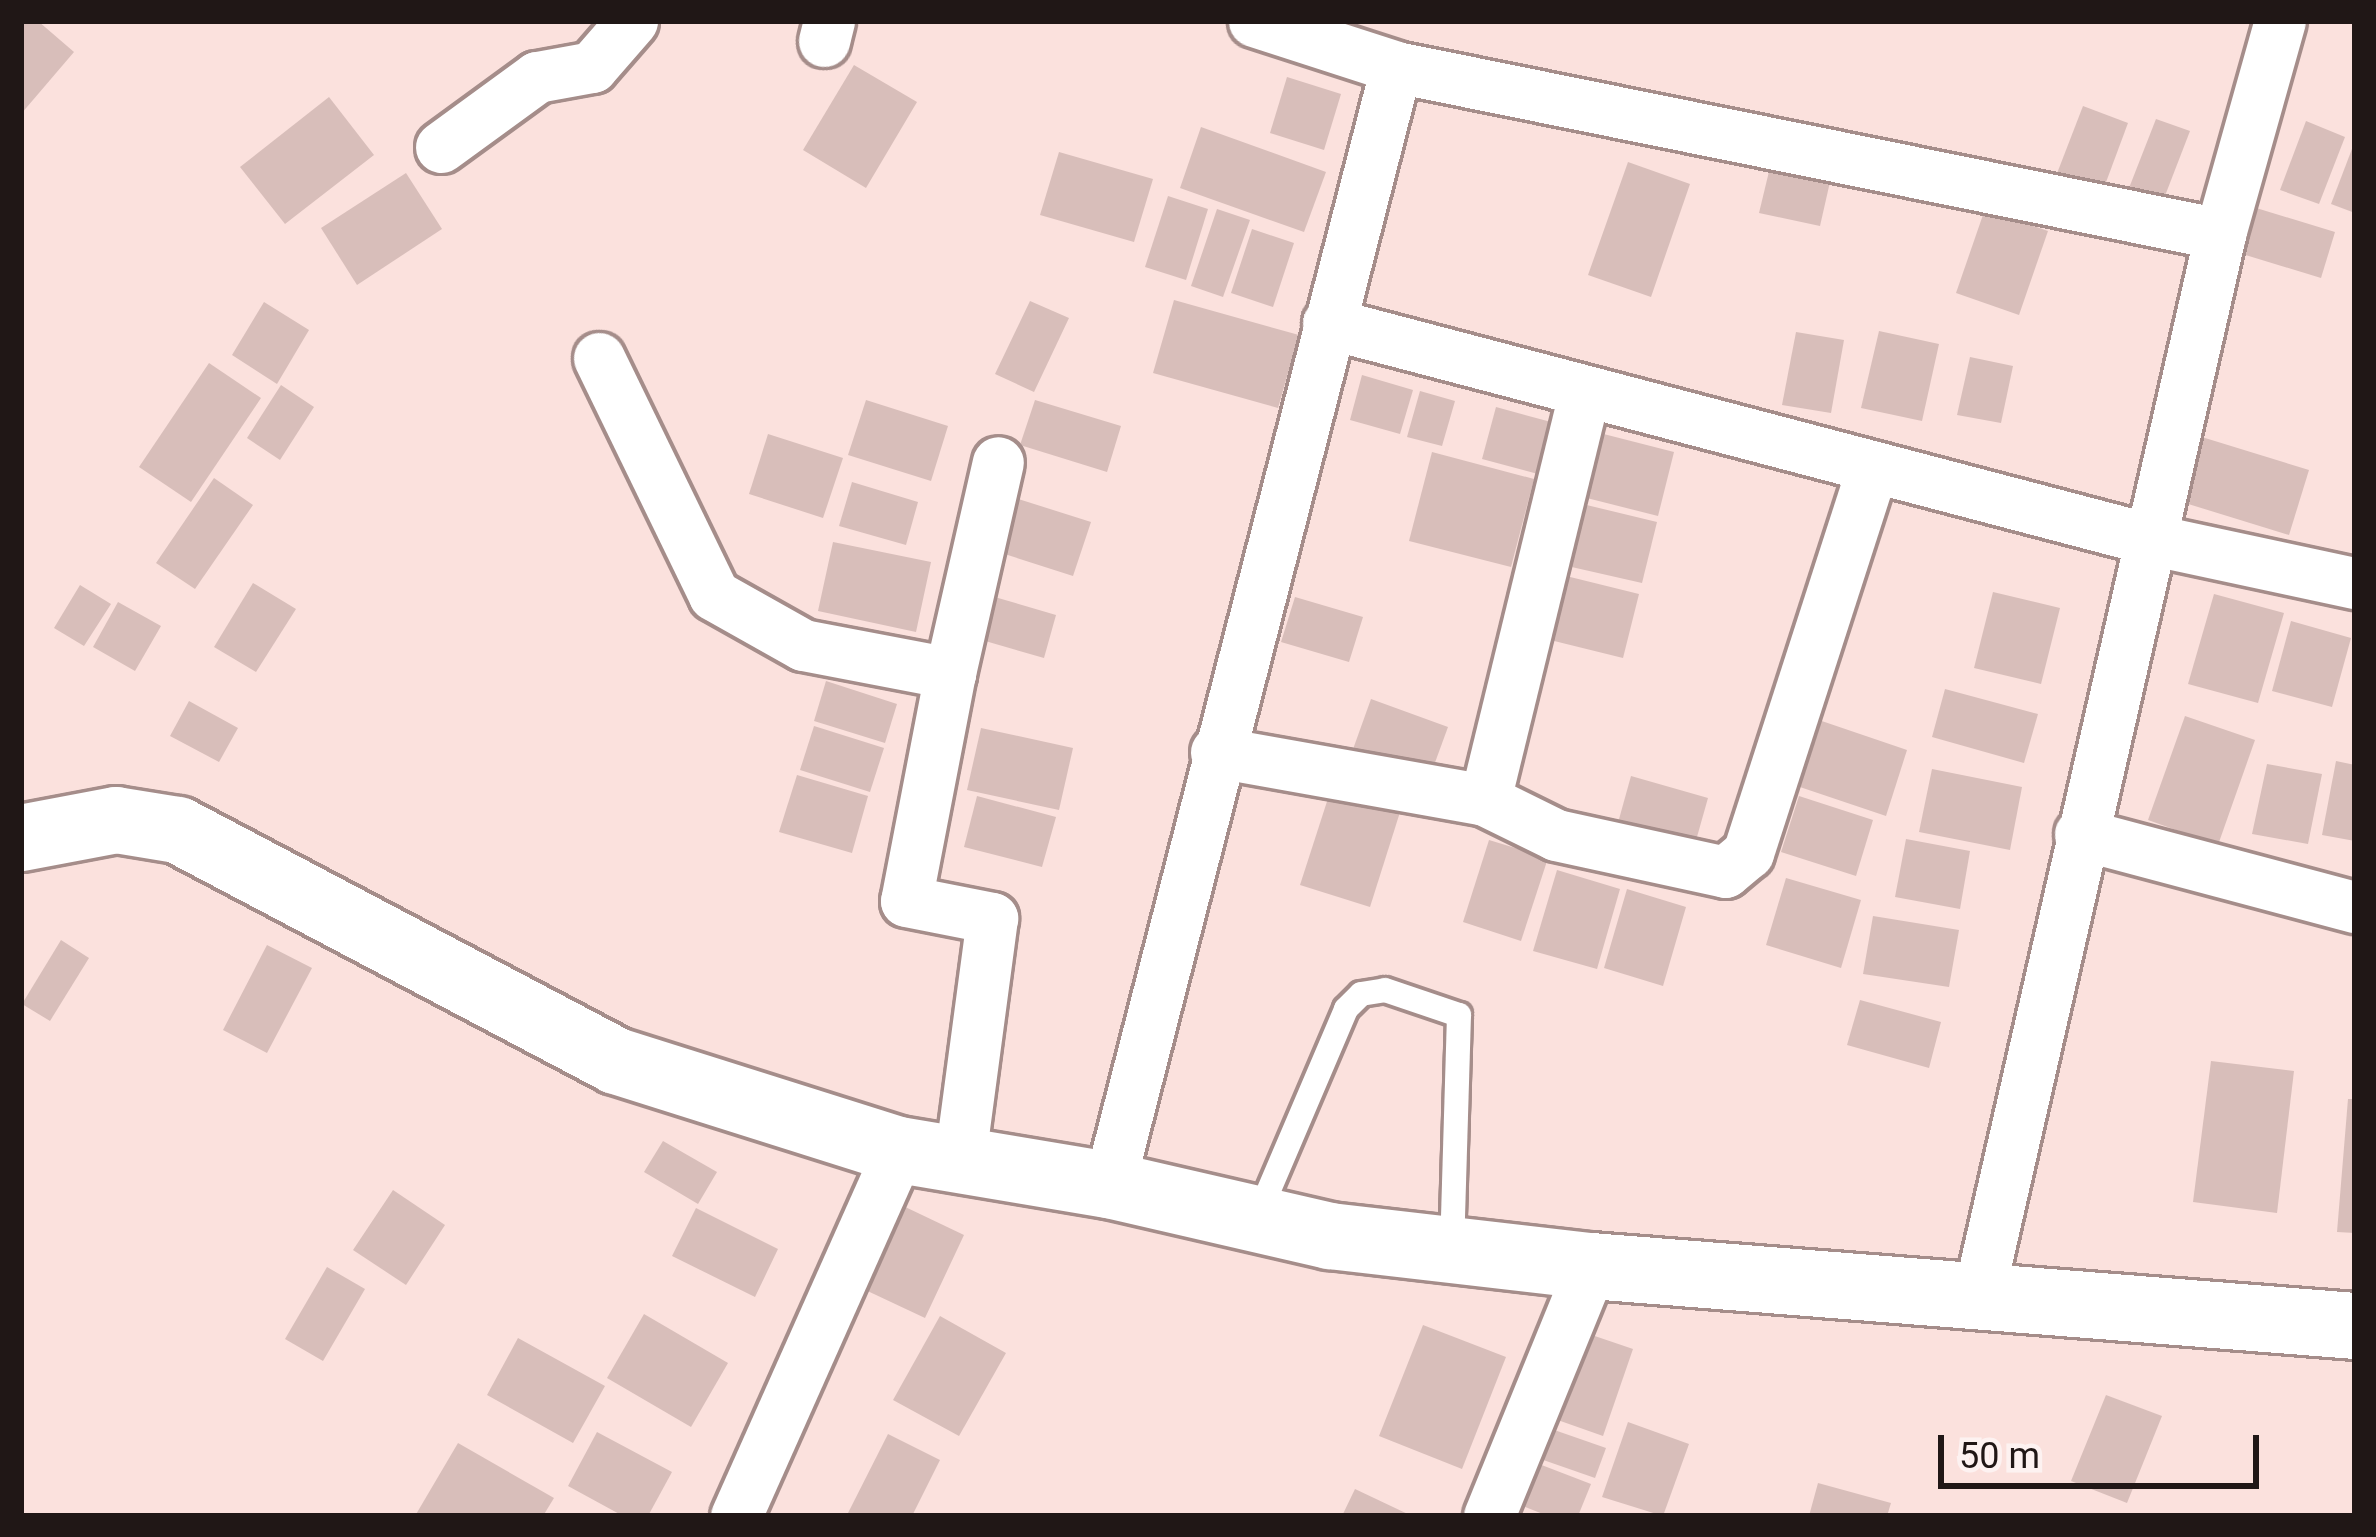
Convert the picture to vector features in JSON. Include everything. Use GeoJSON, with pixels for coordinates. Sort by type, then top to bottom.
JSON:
{"type":"FeatureCollection","features":[{"type":"Feature","properties":{"kind":"main road"},"geometry":{"type":"LineString","coordinates":[[21,838],[116,820],[178,830],[616,1061],[930,1155],[1109,1185],[1256,1221],[1591,1266],[2355,1326]]}},
{"type":"Feature","properties":{"kind":"street"},"geometry":{"type":"LineString","coordinates":[[441,147],[537,77],[592,67],[632,21]]}},
{"type":"Feature","properties":{"kind":"street"},"geometry":{"type":"LineString","coordinates":[[1254,21],[1396,67],[2220,234]]}},
{"type":"Feature","properties":{"kind":"street"},"geometry":{"type":"LineString","coordinates":[[1978,1297],[2220,234],[2279,21]]}},
{"type":"Feature","properties":{"kind":"street"},"geometry":{"type":"LineString","coordinates":[[1109,1185],[1216,752],[1396,67]]}},
{"type":"Feature","properties":{"kind":"street"},"geometry":{"type":"LineString","coordinates":[[1328,323],[2149,539],[2355,583]]}},
{"type":"Feature","properties":{"kind":"street"},"geometry":{"type":"LineString","coordinates":[[599,358],[714,595],[803,645],[950,673]]}},
{"type":"Feature","properties":{"kind":"street"},"geometry":{"type":"LineString","coordinates":[[1485,800],[1585,393]]}},
{"type":"Feature","properties":{"kind":"street"},"geometry":{"type":"LineString","coordinates":[[736,1516],[930,1155],[992,918],[906,901],[950,673],[998,462]]}},
{"type":"Feature","properties":{"kind":"street"},"geometry":{"type":"LineString","coordinates":[[1216,752],[1485,800],[1556,835],[1725,872],[1740,865],[1874,467]]}},
{"type":"Feature","properties":{"kind":"street"},"geometry":{"type":"LineString","coordinates":[[2080,834],[2355,907]]}},
{"type":"Feature","properties":{"kind":"street"},"geometry":{"type":"LineString","coordinates":[[1489,1516],[1591,1266]]}},
{"type":"Feature","properties":{"kind":"lane"},"geometry":{"type":"LineString","coordinates":[[1256,1221],[1346,1010],[1361,994],[1384,990],[1459,1015],[1452,1249]]}},
{"type":"Feature","properties":{"kind":"building"},"geometry":{"type":"Polygon","coordinates":[[[21,21],[38,21],[74,52],[21,114],[21,21]]]}},
{"type":"Feature","properties":{"kind":"building"},"geometry":{"type":"Polygon","coordinates":[[[854,65],[917,102],[866,188],[803,150],[854,65]]]}},
{"type":"Feature","properties":{"kind":"building"},"geometry":{"type":"Polygon","coordinates":[[[1287,77],[1341,94],[1324,150],[1270,133],[1287,77]]]}},
{"type":"Feature","properties":{"kind":"building"},"geometry":{"type":"Polygon","coordinates":[[[329,97],[374,155],[285,224],[240,167],[329,97]]]}},
{"type":"Feature","properties":{"kind":"building"},"geometry":{"type":"Polygon","coordinates":[[[2083,106],[2128,123],[2102,193],[2056,176],[2083,106]]]}},
{"type":"Feature","properties":{"kind":"building"},"geometry":{"type":"Polygon","coordinates":[[[2156,119],[2190,131],[2163,201],[2129,188],[2156,119]]]}},
{"type":"Feature","properties":{"kind":"building"},"geometry":{"type":"Polygon","coordinates":[[[2306,121],[2345,137],[2319,204],[2280,190],[2306,121]]]}},
{"type":"Feature","properties":{"kind":"building"},"geometry":{"type":"Polygon","coordinates":[[[1201,127],[1326,172],[1304,232],[1180,188],[1201,127]]]}},
{"type":"Feature","properties":{"kind":"building"},"geometry":{"type":"Polygon","coordinates":[[[2355,141],[2355,213],[2331,204],[2355,141]]]}},
{"type":"Feature","properties":{"kind":"building"},"geometry":{"type":"Polygon","coordinates":[[[1059,152],[1153,179],[1134,242],[1040,215],[1059,152]]]}},
{"type":"Feature","properties":{"kind":"building"},"geometry":{"type":"Polygon","coordinates":[[[1772,159],[1832,173],[1820,226],[1759,213],[1772,159]]]}},
{"type":"Feature","properties":{"kind":"building"},"geometry":{"type":"Polygon","coordinates":[[[1628,162],[1690,184],[1651,297],[1588,275],[1628,162]]]}},
{"type":"Feature","properties":{"kind":"building"},"geometry":{"type":"Polygon","coordinates":[[[406,173],[442,229],[357,285],[321,228],[406,173]]]}},
{"type":"Feature","properties":{"kind":"building"},"geometry":{"type":"Polygon","coordinates":[[[1168,196],[1208,209],[1186,280],[1145,267],[1168,196]]]}},
{"type":"Feature","properties":{"kind":"building"},"geometry":{"type":"Polygon","coordinates":[[[2253,207],[2335,232],[2321,278],[2239,253],[2253,207]]]}},
{"type":"Feature","properties":{"kind":"building"},"geometry":{"type":"Polygon","coordinates":[[[1217,209],[1250,220],[1223,297],[1191,286],[1217,209]]]}},
{"type":"Feature","properties":{"kind":"building"},"geometry":{"type":"Polygon","coordinates":[[[1985,209],[2048,231],[2019,315],[1956,293],[1985,209]]]}},
{"type":"Feature","properties":{"kind":"building"},"geometry":{"type":"Polygon","coordinates":[[[1252,229],[1294,243],[1273,307],[1231,293],[1252,229]]]}},
{"type":"Feature","properties":{"kind":"building"},"geometry":{"type":"Polygon","coordinates":[[[1174,300],[1299,335],[1278,408],[1153,373],[1174,300]]]}},
{"type":"Feature","properties":{"kind":"building"},"geometry":{"type":"Polygon","coordinates":[[[1030,301],[1069,318],[1034,392],[995,374],[1030,301]]]}},
{"type":"Feature","properties":{"kind":"building"},"geometry":{"type":"Polygon","coordinates":[[[264,302],[309,330],[277,384],[232,355],[264,302]]]}},
{"type":"Feature","properties":{"kind":"building"},"geometry":{"type":"Polygon","coordinates":[[[1879,331],[1939,344],[1922,421],[1861,408],[1879,331]]]}},
{"type":"Feature","properties":{"kind":"building"},"geometry":{"type":"Polygon","coordinates":[[[1796,332],[1844,340],[1831,413],[1782,405],[1796,332]]]}},
{"type":"Feature","properties":{"kind":"building"},"geometry":{"type":"Polygon","coordinates":[[[1970,357],[2013,366],[2001,423],[1957,415],[1970,357]]]}},
{"type":"Feature","properties":{"kind":"building"},"geometry":{"type":"Polygon","coordinates":[[[209,363],[261,398],[191,502],[139,467],[209,363]]]}},
{"type":"Feature","properties":{"kind":"building"},"geometry":{"type":"Polygon","coordinates":[[[1362,375],[1413,390],[1400,434],[1350,420],[1362,375]]]}},
{"type":"Feature","properties":{"kind":"building"},"geometry":{"type":"Polygon","coordinates":[[[281,385],[314,407],[280,460],[247,438],[281,385]]]}},
{"type":"Feature","properties":{"kind":"building"},"geometry":{"type":"Polygon","coordinates":[[[1420,391],[1455,401],[1442,446],[1407,437],[1420,391]]]}},
{"type":"Feature","properties":{"kind":"building"},"geometry":{"type":"Polygon","coordinates":[[[866,400],[948,426],[931,481],[848,455],[866,400]]]}},
{"type":"Feature","properties":{"kind":"building"},"geometry":{"type":"Polygon","coordinates":[[[1035,400],[1121,426],[1107,472],[1020,445],[1035,400]]]}},
{"type":"Feature","properties":{"kind":"building"},"geometry":{"type":"Polygon","coordinates":[[[1496,407],[1551,422],[1538,474],[1482,459],[1496,407]]]}},
{"type":"Feature","properties":{"kind":"building"},"geometry":{"type":"Polygon","coordinates":[[[1588,430],[1674,452],[1658,516],[1571,494],[1588,430]]]}},
{"type":"Feature","properties":{"kind":"building"},"geometry":{"type":"Polygon","coordinates":[[[2179,430],[2309,470],[2289,535],[2159,495],[2179,430]]]}},
{"type":"Feature","properties":{"kind":"building"},"geometry":{"type":"Polygon","coordinates":[[[768,434],[843,458],[823,518],[749,494],[768,434]]]}},
{"type":"Feature","properties":{"kind":"building"},"geometry":{"type":"Polygon","coordinates":[[[1432,452],[1534,479],[1511,567],[1409,541],[1432,452]]]}},
{"type":"Feature","properties":{"kind":"building"},"geometry":{"type":"Polygon","coordinates":[[[214,478],[253,505],[195,589],[156,563],[214,478]]]}},
{"type":"Feature","properties":{"kind":"building"},"geometry":{"type":"Polygon","coordinates":[[[852,482],[918,502],[906,545],[839,526],[852,482]]]}},
{"type":"Feature","properties":{"kind":"building"},"geometry":{"type":"Polygon","coordinates":[[[1009,496],[1091,522],[1073,576],[992,550],[1009,496]]]}},
{"type":"Feature","properties":{"kind":"building"},"geometry":{"type":"Polygon","coordinates":[[[1570,501],[1657,522],[1642,583],[1554,563],[1570,501]]]}},
{"type":"Feature","properties":{"kind":"building"},"geometry":{"type":"Polygon","coordinates":[[[833,542],[931,562],[916,632],[818,611],[833,542]]]}},
{"type":"Feature","properties":{"kind":"building"},"geometry":{"type":"Polygon","coordinates":[[[1554,573],[1639,594],[1623,658],[1538,637],[1554,573]]]}},
{"type":"Feature","properties":{"kind":"building"},"geometry":{"type":"Polygon","coordinates":[[[253,583],[296,609],[256,672],[214,647],[253,583]]]}},
{"type":"Feature","properties":{"kind":"building"},"geometry":{"type":"Polygon","coordinates":[[[80,585],[111,604],[84,646],[54,628],[80,585]]]}},
{"type":"Feature","properties":{"kind":"building"},"geometry":{"type":"Polygon","coordinates":[[[1993,592],[2060,608],[2041,684],[1974,668],[1993,592]]]}},
{"type":"Feature","properties":{"kind":"building"},"geometry":{"type":"Polygon","coordinates":[[[981,593],[1056,615],[1044,658],[968,636],[981,593]]]}},
{"type":"Feature","properties":{"kind":"building"},"geometry":{"type":"Polygon","coordinates":[[[2214,594],[2284,613],[2258,703],[2188,684],[2214,594]]]}},
{"type":"Feature","properties":{"kind":"building"},"geometry":{"type":"Polygon","coordinates":[[[1295,597],[1363,617],[1349,662],[1281,642],[1295,597]]]}},
{"type":"Feature","properties":{"kind":"building"},"geometry":{"type":"Polygon","coordinates":[[[118,602],[161,626],[135,671],[93,647],[118,602]]]}},
{"type":"Feature","properties":{"kind":"building"},"geometry":{"type":"Polygon","coordinates":[[[2291,621],[2351,638],[2332,707],[2272,691],[2291,621]]]}},
{"type":"Feature","properties":{"kind":"building"},"geometry":{"type":"Polygon","coordinates":[[[826,681],[897,704],[885,743],[814,721],[826,681]]]}},
{"type":"Feature","properties":{"kind":"building"},"geometry":{"type":"Polygon","coordinates":[[[1945,689],[2038,714],[2024,763],[1932,737],[1945,689]]]}},
{"type":"Feature","properties":{"kind":"building"},"geometry":{"type":"Polygon","coordinates":[[[1371,699],[1448,727],[1429,779],[1352,752],[1371,699]]]}},
{"type":"Feature","properties":{"kind":"building"},"geometry":{"type":"Polygon","coordinates":[[[189,701],[238,728],[219,762],[170,736],[189,701]]]}},
{"type":"Feature","properties":{"kind":"building"},"geometry":{"type":"Polygon","coordinates":[[[2185,716],[2255,740],[2218,845],[2148,820],[2185,716]]]}},
{"type":"Feature","properties":{"kind":"building"},"geometry":{"type":"Polygon","coordinates":[[[1810,717],[1907,750],[1886,816],[1788,783],[1810,717]]]}},
{"type":"Feature","properties":{"kind":"building"},"geometry":{"type":"Polygon","coordinates":[[[814,726],[884,748],[870,792],[800,770],[814,726]]]}},
{"type":"Feature","properties":{"kind":"building"},"geometry":{"type":"Polygon","coordinates":[[[981,728],[1073,748],[1059,810],[967,790],[981,728]]]}},
{"type":"Feature","properties":{"kind":"building"},"geometry":{"type":"Polygon","coordinates":[[[2336,761],[2355,765],[2355,841],[2322,835],[2336,761]]]}},
{"type":"Feature","properties":{"kind":"building"},"geometry":{"type":"Polygon","coordinates":[[[2267,764],[2322,774],[2308,844],[2252,834],[2267,764]]]}},
{"type":"Feature","properties":{"kind":"building"},"geometry":{"type":"Polygon","coordinates":[[[1932,769],[2022,787],[2010,850],[1919,832],[1932,769]]]}},
{"type":"Feature","properties":{"kind":"building"},"geometry":{"type":"Polygon","coordinates":[[[797,775],[868,796],[852,853],[779,832],[797,775]]]}},
{"type":"Feature","properties":{"kind":"building"},"geometry":{"type":"Polygon","coordinates":[[[1631,776],[1708,798],[1693,851],[1616,830],[1631,776]]]}},
{"type":"Feature","properties":{"kind":"building"},"geometry":{"type":"Polygon","coordinates":[[[1332,786],[1401,809],[1370,907],[1300,885],[1332,786]]]}},
{"type":"Feature","properties":{"kind":"building"},"geometry":{"type":"Polygon","coordinates":[[[977,796],[1056,817],[1042,867],[964,847],[977,796]]]}},
{"type":"Feature","properties":{"kind":"building"},"geometry":{"type":"Polygon","coordinates":[[[1799,796],[1873,820],[1856,876],[1781,852],[1799,796]]]}},
{"type":"Feature","properties":{"kind":"building"},"geometry":{"type":"Polygon","coordinates":[[[1906,839],[1970,851],[1960,909],[1895,897],[1906,839]]]}},
{"type":"Feature","properties":{"kind":"building"},"geometry":{"type":"Polygon","coordinates":[[[1489,840],[1548,858],[1521,941],[1463,922],[1489,840]]]}},
{"type":"Feature","properties":{"kind":"building"},"geometry":{"type":"Polygon","coordinates":[[[1557,870],[1620,889],[1597,969],[1533,951],[1557,870]]]}},
{"type":"Feature","properties":{"kind":"building"},"geometry":{"type":"Polygon","coordinates":[[[1786,878],[1861,900],[1841,968],[1766,945],[1786,878]]]}},
{"type":"Feature","properties":{"kind":"building"},"geometry":{"type":"Polygon","coordinates":[[[1627,889],[1686,907],[1663,986],[1604,968],[1627,889]]]}},
{"type":"Feature","properties":{"kind":"building"},"geometry":{"type":"Polygon","coordinates":[[[1873,916],[1959,930],[1949,987],[1863,974],[1873,916]]]}},
{"type":"Feature","properties":{"kind":"building"},"geometry":{"type":"Polygon","coordinates":[[[61,940],[89,958],[50,1021],[22,1004],[61,940]]]}},
{"type":"Feature","properties":{"kind":"building"},"geometry":{"type":"Polygon","coordinates":[[[267,945],[312,968],[267,1053],[223,1030],[267,945]]]}},
{"type":"Feature","properties":{"kind":"building"},"geometry":{"type":"Polygon","coordinates":[[[1860,1000],[1941,1022],[1929,1068],[1847,1045],[1860,1000]]]}},
{"type":"Feature","properties":{"kind":"building"},"geometry":{"type":"Polygon","coordinates":[[[2211,1061],[2294,1071],[2277,1213],[2193,1202],[2211,1061]]]}},
{"type":"Feature","properties":{"kind":"building"},"geometry":{"type":"Polygon","coordinates":[[[2348,1099],[2355,1099],[2355,1233],[2337,1232],[2348,1099]]]}},
{"type":"Feature","properties":{"kind":"building"},"geometry":{"type":"Polygon","coordinates":[[[663,1141],[717,1172],[698,1204],[644,1172],[663,1141]]]}},
{"type":"Feature","properties":{"kind":"building"},"geometry":{"type":"Polygon","coordinates":[[[393,1190],[445,1225],[406,1285],[353,1250],[393,1190]]]}},
{"type":"Feature","properties":{"kind":"building"},"geometry":{"type":"Polygon","coordinates":[[[899,1204],[964,1235],[925,1318],[859,1287],[899,1204]]]}},
{"type":"Feature","properties":{"kind":"building"},"geometry":{"type":"Polygon","coordinates":[[[696,1208],[778,1249],[755,1297],[672,1256],[696,1208]]]}},
{"type":"Feature","properties":{"kind":"building"},"geometry":{"type":"Polygon","coordinates":[[[327,1267],[365,1289],[323,1361],[285,1339],[327,1267]]]}},
{"type":"Feature","properties":{"kind":"building"},"geometry":{"type":"Polygon","coordinates":[[[644,1314],[728,1363],[691,1427],[607,1378],[644,1314]]]}},
{"type":"Feature","properties":{"kind":"building"},"geometry":{"type":"Polygon","coordinates":[[[940,1316],[1006,1353],[959,1436],[893,1400],[940,1316]]]}},
{"type":"Feature","properties":{"kind":"building"},"geometry":{"type":"Polygon","coordinates":[[[1423,1325],[1506,1357],[1462,1469],[1379,1436],[1423,1325]]]}},
{"type":"Feature","properties":{"kind":"building"},"geometry":{"type":"Polygon","coordinates":[[[1583,1332],[1633,1349],[1603,1436],[1552,1418],[1583,1332]]]}},
{"type":"Feature","properties":{"kind":"building"},"geometry":{"type":"Polygon","coordinates":[[[518,1338],[605,1386],[573,1443],[487,1395],[518,1338]]]}},
{"type":"Feature","properties":{"kind":"building"},"geometry":{"type":"Polygon","coordinates":[[[2106,1395],[2162,1416],[2127,1503],[2071,1481],[2106,1395]]]}},
{"type":"Feature","properties":{"kind":"building"},"geometry":{"type":"Polygon","coordinates":[[[1628,1422],[1689,1444],[1663,1516],[1602,1497],[1628,1422]]]}},
{"type":"Feature","properties":{"kind":"building"},"geometry":{"type":"Polygon","coordinates":[[[1540,1425],[1606,1448],[1595,1478],[1529,1455],[1540,1425]]]}},
{"type":"Feature","properties":{"kind":"building"},"geometry":{"type":"Polygon","coordinates":[[[597,1432],[672,1472],[648,1516],[623,1516],[568,1486],[597,1432]]]}},
{"type":"Feature","properties":{"kind":"building"},"geometry":{"type":"Polygon","coordinates":[[[888,1434],[940,1460],[912,1516],[854,1516],[848,1513],[888,1434]]]}},
{"type":"Feature","properties":{"kind":"building"},"geometry":{"type":"Polygon","coordinates":[[[458,1443],[554,1498],[543,1516],[415,1516],[458,1443]]]}},
{"type":"Feature","properties":{"kind":"building"},"geometry":{"type":"Polygon","coordinates":[[[1521,1457],[1591,1484],[1578,1516],[1548,1516],[1505,1499],[1521,1457]]]}},
{"type":"Feature","properties":{"kind":"building"},"geometry":{"type":"Polygon","coordinates":[[[1818,1483],[1891,1503],[1887,1516],[1809,1516],[1818,1483]]]}},
{"type":"Feature","properties":{"kind":"building"},"geometry":{"type":"Polygon","coordinates":[[[1355,1489],[1412,1516],[1342,1516],[1355,1489]]]}}]}
